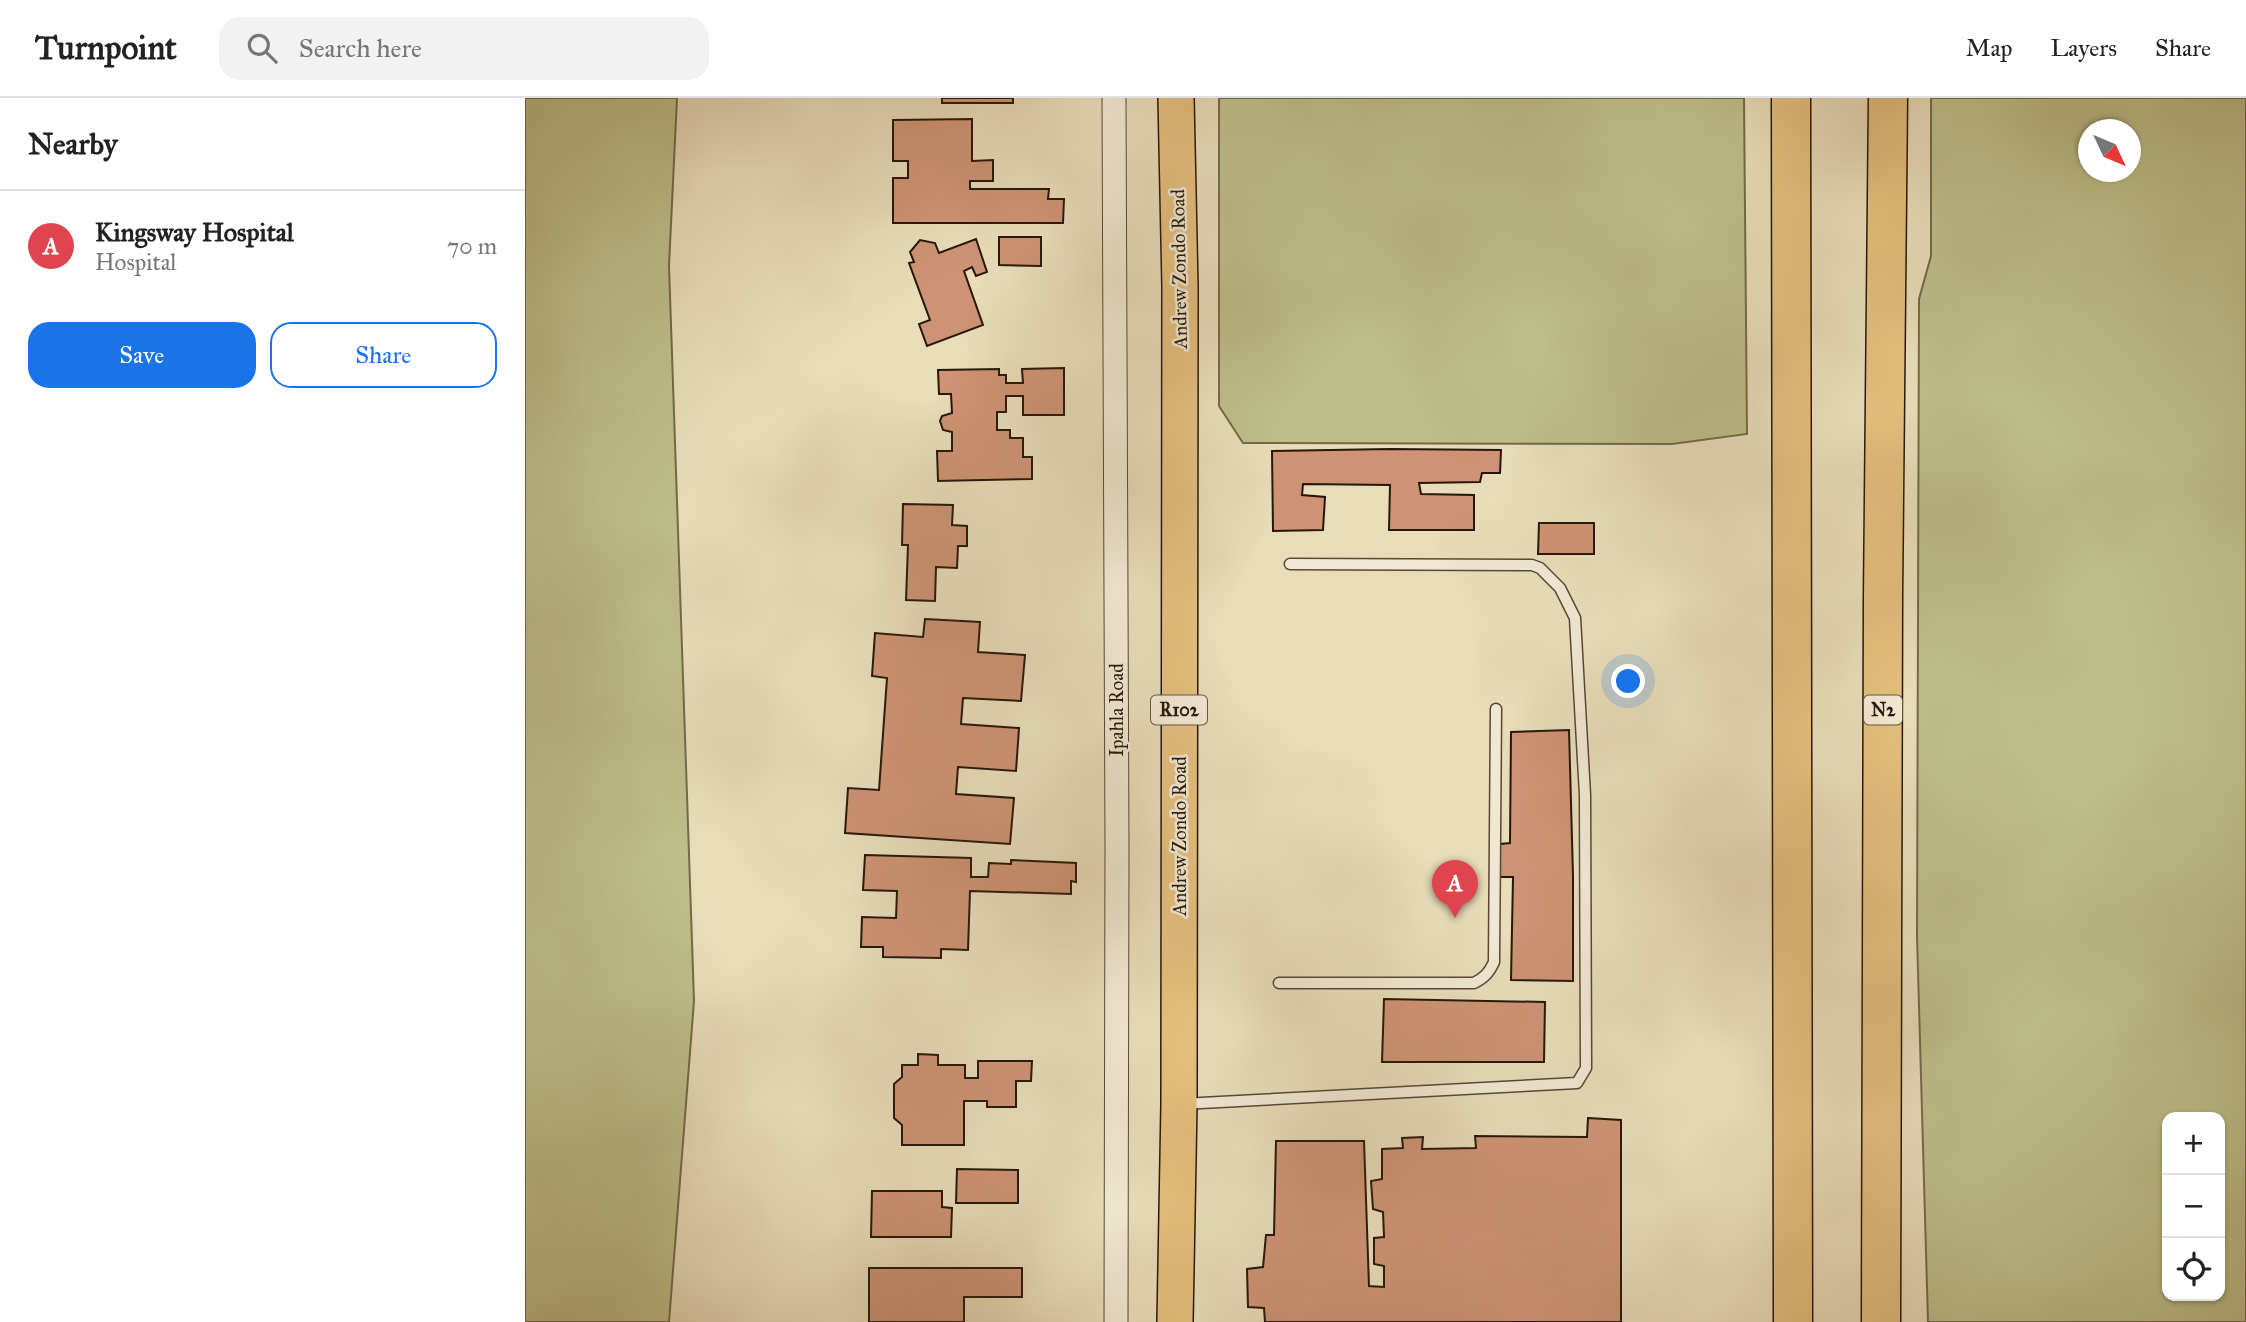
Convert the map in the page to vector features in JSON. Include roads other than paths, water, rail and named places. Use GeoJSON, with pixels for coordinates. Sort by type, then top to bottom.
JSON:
{"type":"FeatureCollection","features":[{"type":"Feature","properties":{"kind":"highway"},"geometry":{"type":"LineString","coordinates":[[1791,98],[1793,1322]]}},
{"type":"Feature","properties":{"kind":"highway","name":"N2"},"geometry":{"type":"LineString","coordinates":[[1881,1322],[1883,597],[1888,98]]}},
{"type":"Feature","properties":{"kind":"main road","name":"Andrew Zondo Road"},"geometry":{"type":"LineString","coordinates":[[1175,1322],[1179,1104],[1179,287],[1176,98]]}},
{"type":"Feature","properties":{"kind":"street","name":"Ipahla Road"},"geometry":{"type":"LineString","coordinates":[[1114,98],[1116,1322]]}},
{"type":"Feature","properties":{"kind":"lane"},"geometry":{"type":"LineString","coordinates":[[1179,1104],[1577,1083],[1586,1068],[1586,857],[1582,742],[1575,618],[1560,589],[1540,568],[1532,565],[1290,564]]}},
{"type":"Feature","properties":{"kind":"lane"},"geometry":{"type":"LineString","coordinates":[[1279,983],[1474,983],[1490,970],[1494,962],[1496,709]]}},
{"type":"Feature","properties":{"kind":"place","name":"Kingsway Hospital"},"geometry":{"type":"Point","coordinates":[1455,918]}}]}
